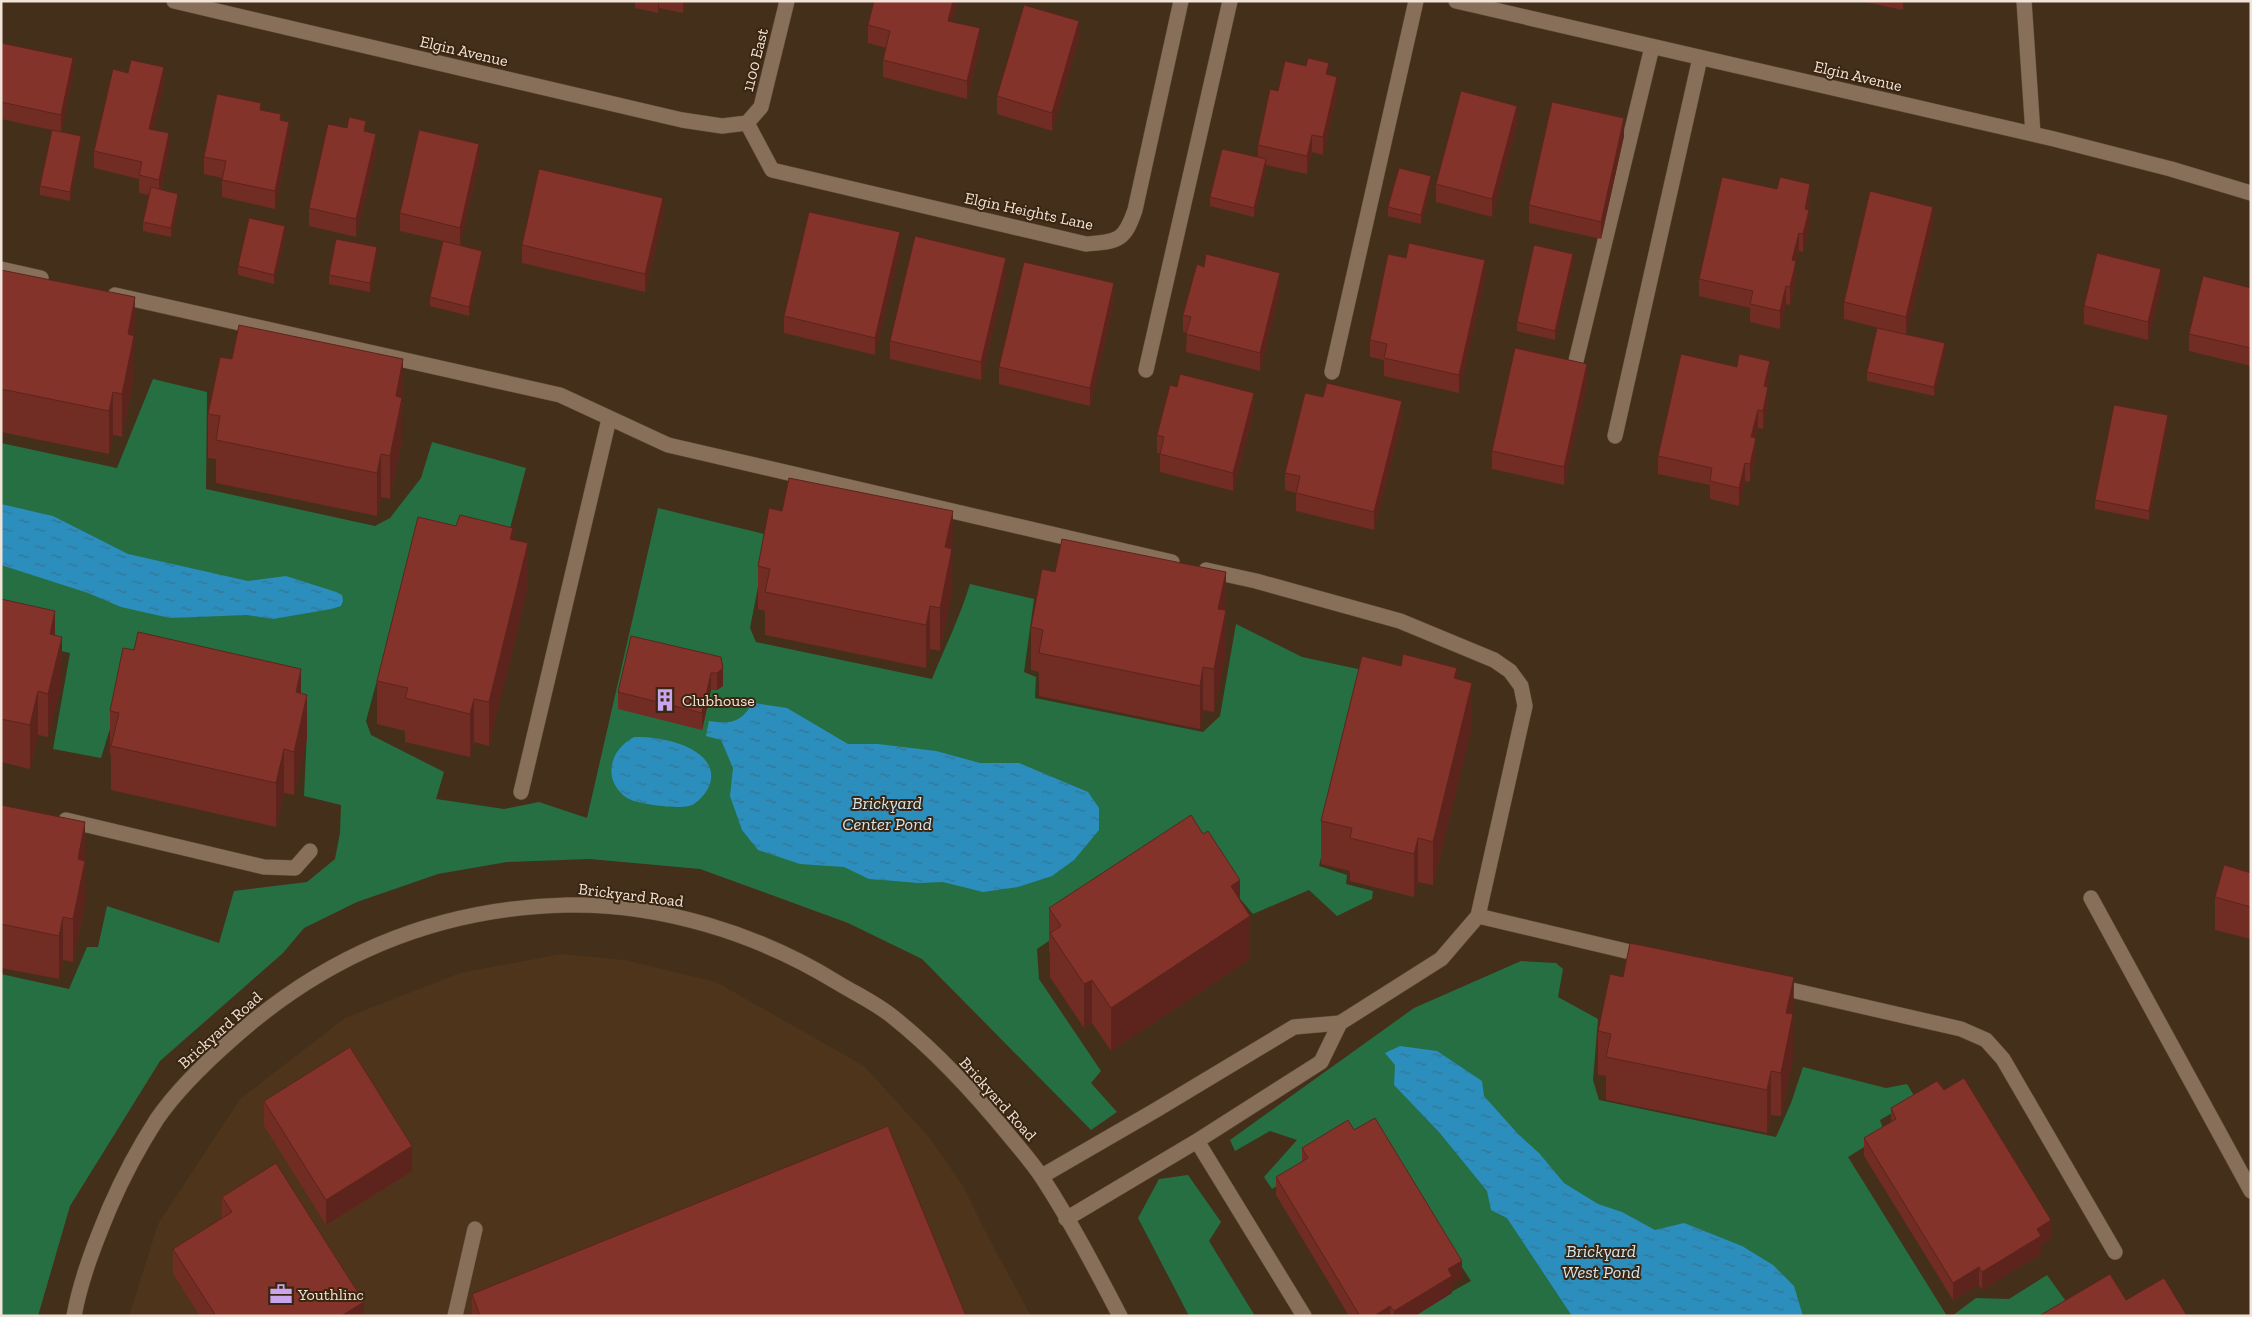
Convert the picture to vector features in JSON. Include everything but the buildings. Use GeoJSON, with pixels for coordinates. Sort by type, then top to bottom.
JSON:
{"type":"FeatureCollection","features":[{"type":"Feature","properties":{"kind":"street","name":"Elgin Avenue"},"geometry":{"type":"LineString","coordinates":[[174,1],[682,120],[722,126],[747,123]]}},
{"type":"Feature","properties":{"kind":"street","name":"1100 East"},"geometry":{"type":"LineString","coordinates":[[747,123],[761,107],[787,1]]}},
{"type":"Feature","properties":{"kind":"street","name":"Elgin Heights Lane"},"geometry":{"type":"LineString","coordinates":[[747,123],[772,170],[1086,244],[1112,242],[1128,231],[1135,210],[1181,1]]}},
{"type":"Feature","properties":{"kind":"street"},"geometry":{"type":"LineString","coordinates":[[1146,370],[1230,1]]}},
{"type":"Feature","properties":{"kind":"street"},"geometry":{"type":"LineString","coordinates":[[1332,372],[1416,1]]}},
{"type":"Feature","properties":{"kind":"street","name":"Elgin Avenue"},"geometry":{"type":"LineString","coordinates":[[1456,1],[2033,134],[2172,169],[2251,192]]}},
{"type":"Feature","properties":{"kind":"street"},"geometry":{"type":"LineString","coordinates":[[2024,1],[2033,134]]}},
{"type":"Feature","properties":{"kind":"street"},"geometry":{"type":"LineString","coordinates":[[1576,365],[1652,46]]}},
{"type":"Feature","properties":{"kind":"street"},"geometry":{"type":"LineString","coordinates":[[1615,436],[1700,58]]}},
{"type":"Feature","properties":{"kind":"street"},"geometry":{"type":"LineString","coordinates":[[1,269],[59,282]]}},
{"type":"Feature","properties":{"kind":"street"},"geometry":{"type":"LineString","coordinates":[[98,291],[560,395],[668,445],[1256,581],[1400,621],[1494,660],[1510,671],[1521,686],[1524,706],[1478,916],[1441,959],[1340,1023],[1294,1027],[1042,1176]]}},
{"type":"Feature","properties":{"kind":"street"},"geometry":{"type":"LineString","coordinates":[[521,792],[609,418]]}},
{"type":"Feature","properties":{"kind":"street"},"geometry":{"type":"LineString","coordinates":[[48,816],[264,867],[295,868],[310,852]]}},
{"type":"Feature","properties":{"kind":"street"},"geometry":{"type":"LineString","coordinates":[[2091,898],[2251,1191]]}},
{"type":"Feature","properties":{"kind":"street","name":"Brickyard Road"},"geometry":{"type":"LineString","coordinates":[[74,1316],[92,1249],[121,1181],[158,1119],[204,1064],[256,1017],[313,976],[370,947],[427,926],[505,910],[568,905],[631,910],[704,923],[762,942],[809,965],[891,1015],[986,1106],[1042,1176],[1120,1316]]}},
{"type":"Feature","properties":{"kind":"street"},"geometry":{"type":"LineString","coordinates":[[1478,916],[1658,959]]}},
{"type":"Feature","properties":{"kind":"street"},"geometry":{"type":"LineString","coordinates":[[1763,983],[1961,1029],[1986,1040],[2003,1059],[2115,1252]]}},
{"type":"Feature","properties":{"kind":"street"},"geometry":{"type":"LineString","coordinates":[[1066,1219],[1197,1141],[1321,1062],[1340,1023]]}},
{"type":"Feature","properties":{"kind":"street"},"geometry":{"type":"LineString","coordinates":[[1197,1141],[1304,1316]]}},
{"type":"Feature","properties":{"kind":"street"},"geometry":{"type":"LineString","coordinates":[[455,1316],[475,1229]]}},
{"type":"Feature","properties":{"kind":"shaded area"},"geometry":{"type":"Polygon","coordinates":[[[561,954],[625,960],[716,982],[864,1066],[929,1137],[963,1186],[1031,1316],[129,1316],[158,1224],[240,1099],[345,1018],[460,973],[561,954]]]}},
{"type":"Feature","properties":{"kind":"green space"},"geometry":{"type":"Polygon","coordinates":[[[153,379],[207,392],[206,489],[375,526],[390,518],[421,478],[432,442],[526,468],[500,566],[409,561],[366,721],[371,735],[444,772],[436,799],[504,809],[539,802],[587,818],[658,508],[768,535],[750,628],[756,642],[932,679],[970,584],[1034,599],[1024,672],[1036,677],[1035,698],[1203,732],[1220,716],[1236,624],[1302,657],[1423,683],[1358,698],[1319,866],[1347,875],[1346,884],[1373,891],[1372,899],[1337,916],[1309,890],[1253,914],[1204,856],[1182,850],[1037,949],[1039,979],[1101,1071],[1091,1083],[1117,1112],[1091,1130],[922,959],[848,923],[700,869],[590,859],[507,862],[438,874],[357,902],[304,928],[283,953],[160,1061],[70,1206],[38,1316],[1,1316],[1,974],[69,989],[87,947],[98,947],[107,906],[219,943],[234,891],[307,882],[335,859],[340,833],[341,805],[304,796],[307,730],[129,666],[101,758],[53,749],[70,653],[1,638],[1,443],[117,468],[153,379]]]}},
{"type":"Feature","properties":{"kind":"green space"},"geometry":{"type":"Polygon","coordinates":[[[1521,961],[1556,963],[1563,969],[1558,997],[1598,1019],[1593,1080],[1599,1100],[1776,1137],[1791,1103],[1803,1067],[1886,1088],[1907,1084],[1916,1099],[1880,1120],[1885,1134],[1848,1157],[1947,1316],[1408,1316],[1471,1281],[1372,1128],[1272,1189],[1264,1177],[1297,1140],[1270,1131],[1235,1151],[1230,1140],[1414,1008],[1521,961]]]}},
{"type":"Feature","properties":{"kind":"green space"},"geometry":{"type":"Polygon","coordinates":[[[1188,1175],[1221,1222],[1209,1241],[1255,1316],[1189,1316],[1138,1218],[1159,1179],[1188,1175]]]}},
{"type":"Feature","properties":{"kind":"green space"},"geometry":{"type":"Polygon","coordinates":[[[2047,1275],[2068,1304],[2050,1316],[1952,1316],[1976,1298],[2009,1299],[2047,1275]]]}},
{"type":"Feature","properties":{"kind":"water"},"geometry":{"type":"Polygon","coordinates":[[[1,504],[53,516],[128,554],[248,581],[286,576],[336,592],[342,595],[343,601],[341,606],[331,609],[273,619],[247,615],[170,618],[121,607],[88,593],[1,565],[1,504]]]}},
{"type":"Feature","properties":{"kind":"water","name":"Brickyard Center Pond"},"geometry":{"type":"Polygon","coordinates":[[[753,703],[787,708],[848,744],[878,744],[936,751],[980,763],[1019,763],[1088,792],[1099,808],[1099,830],[1074,860],[1052,876],[1018,887],[983,892],[943,882],[919,883],[869,879],[844,867],[800,864],[758,850],[742,830],[730,796],[733,768],[721,740],[706,736],[709,721],[735,721],[744,715],[753,703]]]}},
{"type":"Feature","properties":{"kind":"water"},"geometry":{"type":"Polygon","coordinates":[[[634,737],[658,738],[675,742],[690,748],[704,758],[711,772],[711,779],[706,792],[701,798],[689,806],[661,806],[632,800],[619,791],[612,775],[614,758],[625,743],[634,737]]]}},
{"type":"Feature","properties":{"kind":"water","name":"Brickyard West Pond"},"geometry":{"type":"Polygon","coordinates":[[[1400,1046],[1437,1051],[1482,1081],[1484,1096],[1518,1134],[1539,1153],[1564,1183],[1598,1204],[1622,1212],[1655,1230],[1684,1223],[1742,1246],[1773,1265],[1794,1286],[1803,1316],[1572,1316],[1507,1218],[1491,1210],[1487,1191],[1439,1132],[1394,1085],[1395,1065],[1385,1053],[1400,1046]]]}},
{"type":"Feature","properties":{"kind":"place","name":"Clubhouse"},"geometry":{"type":"Point","coordinates":[665,700]}},
{"type":"Feature","properties":{"kind":"place","name":"Youthlinc"},"geometry":{"type":"Point","coordinates":[281,1294]}}]}
